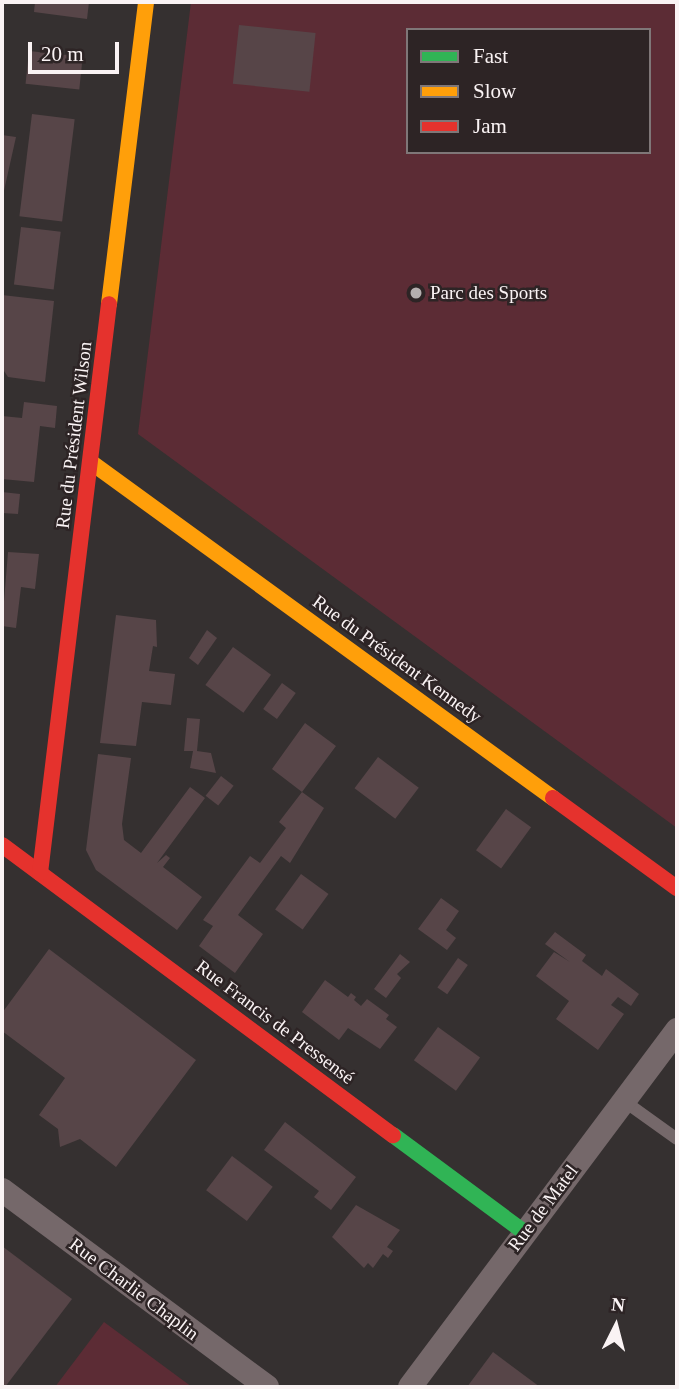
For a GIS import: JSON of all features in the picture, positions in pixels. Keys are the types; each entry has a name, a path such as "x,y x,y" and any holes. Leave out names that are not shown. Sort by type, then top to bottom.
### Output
{"street":[{"name":"Rue du Président Wilson","path":"40,873 146,2"},
{"name":"Rue du Président Kennedy","path":"92,463 677,888"},
{"name":"Rue Francis de Pressensé","path":"2,845 524,1232"},
{"name":"Rue de Matel","path":"410,1387 677,1030"},
{"name":"Rue Charlie Chaplin","path":"2,1190 267,1387"}],"lane":[{"path":"624,1101 677,1139"}],"shaded area":[{"name":"Parc des Sports","path":"191,2 677,2 677,828 138,434"},
{"path":"104,1322 192,1387 55,1387"}],"building":[{"path":"35,2 89,2 87,19 34,12"},
{"path":"239,25 316,33 309,92 233,84"},
{"path":"29,51 83,57 79,89 26,84"},
{"path":"32,114 75,119 62,221 19,216"},
{"path":"2,135 16,137 3,195 2,195"},
{"path":"21,227 61,232 54,289 14,285"},
{"path":"2,295 54,301 45,382 8,377 2,368"},
{"path":"24,402 57,406 55,428 40,426 34,482 2,479 2,416 22,418"},
{"path":"2,492 20,494 18,514 2,513"},
{"path":"8,552 39,554 35,589 21,587 16,628 2,626"},
{"path":"116,615 156,620 157,647 153,646 149,671 175,674 171,705 142,702 136,746 100,743"},
{"path":"207,630 217,638 198,665 189,658"},
{"path":"233,647 271,675 243,713 205,685"},
{"path":"282,683 296,693 277,719 263,709"},
{"path":"187,718 200,719 197,751 211,753 216,773 190,768 193,751 184,751"},
{"path":"305,723 336,746 302,792 272,769"},
{"path":"98,754 131,758 122,824 124,840 141,853 190,787 205,798 157,863 166,855 170,858 163,867 202,897 177,930 96,870 86,850"},
{"path":"378,757 419,788 395,819 355,788"},
{"path":"221,776 234,786 218,806 206,796"},
{"path":"302,792 324,808 290,863 281,856 238,915 263,934 235,973 199,946 213,926 203,920 250,856 260,863 286,828 279,822"},
{"path":"506,809 531,827 501,868 476,850"},
{"path":"301,874 329,894 303,930 275,910"},
{"path":"441,898 459,911 446,930 456,938 447,950 418,929"},
{"path":"555,932 586,955 582,961 602,976 606,969 639,994 631,1006 618,997 611,1005 624,1014 598,1050 556,1019 569,1001 536,976 554,952 570,962 545,944"},
{"path":"49,949 196,1060 116,1167 80,1139 60,1147 58,1129 39,1115 65,1078 2,1031 2,1013"},
{"path":"400,954 410,962 397,974 401,978 386,998 374,989"},
{"path":"458,958 468,965 447,994 437,987"},
{"path":"325,980 348,997 351,993 361,1006 367,999 389,1015 386,1019 397,1027 380,1049 348,1028 339,1040 302,1012"},
{"path":"438,1027 480,1058 456,1091 414,1060"},
{"path":"285,1122 356,1177 331,1210 314,1197 319,1191 264,1150"},
{"path":"232,1156 273,1187 247,1221 206,1190"},
{"path":"356,1205 400,1230 387,1247 393,1251 388,1258 383,1254 373,1268 368,1263 364,1268 332,1237"},
{"path":"2,1246 72,1299 5,1387 2,1387"},
{"path":"493,1352 540,1387 467,1387"}],"traffic: fast":[{"path":"393,1135 524,1232"}],"traffic: slow":[{"path":"109,304 146,2"},
{"path":"92,463 553,798"}],"traffic: jam":[{"path":"40,873 109,304"},
{"path":"553,798 677,888"},
{"path":"2,845 393,1135"}],"place":[{"name":"Parc des Sports","path":"416,293"}]}
